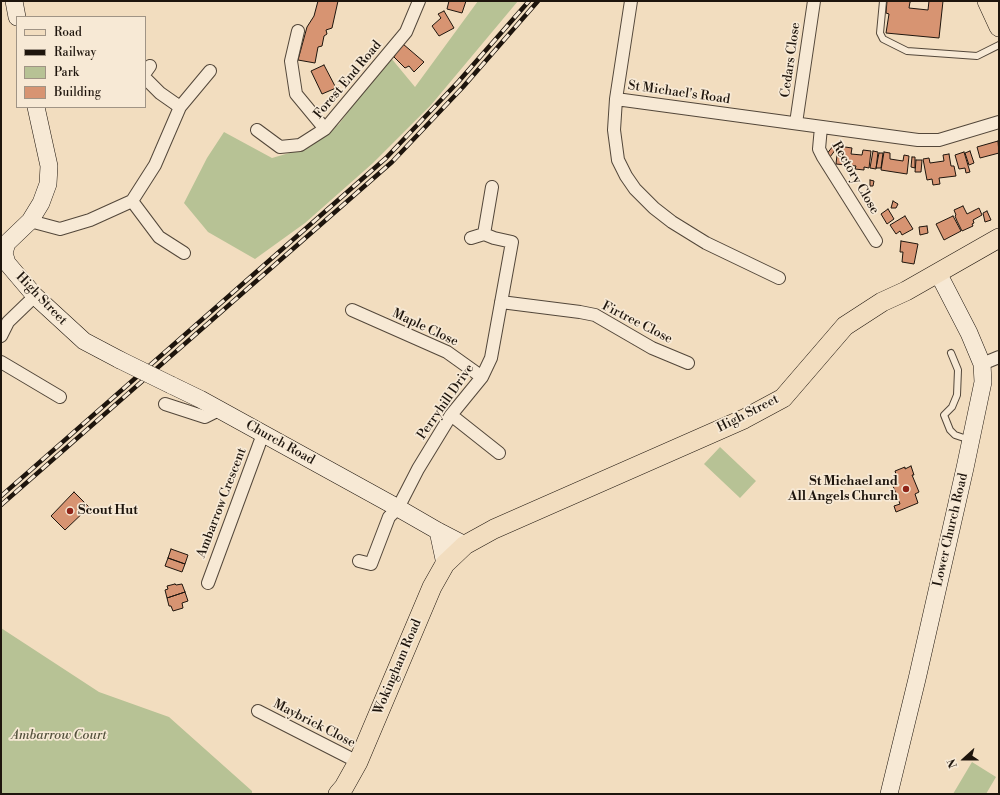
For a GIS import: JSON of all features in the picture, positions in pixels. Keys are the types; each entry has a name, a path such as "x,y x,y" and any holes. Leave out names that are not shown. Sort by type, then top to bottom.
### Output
{"main road":[{"path":"987,1 999,27"},
{"name":"High Street","path":"465,545 494,529 744,418 783,398 845,326 882,302 938,273 999,238"},
{"name":"Wokingham Road","path":"338,794 344,787 358,762 432,587 445,564 465,545"}],"street":[{"path":"14,1 17,16"},
{"name":"Forest End Road","path":"257,130 280,147 300,145 324,129 406,32 419,1"},
{"path":"616,99 631,1"},
{"name":"Cedars Close","path":"796,123 814,1"},
{"path":"298,31 291,61 296,94 324,129"},
{"path":"30,220 60,229 90,220 132,201 155,165 180,107 210,71"},
{"path":"146,79 160,93 180,107"},
{"name":"St Michael's Road","path":"779,278 706,243 672,222 654,208 635,189 618,160 615,146 614,130 616,99 918,140 939,140 999,122"},
{"name":"High Street","path":"36,108 49,166 48,184 41,203 30,220 7,243 2,253 7,263 35,296 84,341 120,360"},
{"name":"Rectory Close","path":"821,127 819,149 876,241"},
{"path":"472,238 484,234 492,187"},
{"path":"132,201 159,237 184,253"},
{"name":"Perryhill Drive","path":"359,561 371,564 389,517 398,508 418,469 451,415 482,377 491,358 512,242 484,234"},
{"name":"Lower Church Road","path":"889,794 972,440 983,382 982,364 969,333 938,273"},
{"path":"1,336 8,322 35,296"},
{"name":"Firtree Close","path":"501,302 595,315 652,348 688,363"},
{"name":"Maple Close","path":"352,310 447,352 482,377"},
{"path":"982,364 999,357"},
{"name":"Church Road","path":"120,360 219,410 465,545"},
{"path":"1,362 60,398"},
{"path":"165,404 206,417 219,410"},
{"path":"451,415 499,452"},
{"name":"Ambarrow Crescent","path":"208,582 263,434"},
{"path":"438,531 445,564"},
{"name":"Maybrick Close","path":"258,711 358,762"}],"lane":[{"path":"883,1 880,33 883,39 907,51 977,56 999,45"},
{"path":"951,353 958,370 957,395 952,407 944,415 950,430 955,435 972,440"}],"green space":[{"path":"478,1 518,1 431,105 373,163 305,223 255,259 208,232 184,203 207,158 224,132 272,158 310,147 339,124 379,71 391,58 415,87"},
{"path":"720,447 756,481 740,498 704,464"},
{"name":"Ambarrow Court","path":"1,628 99,692 169,717 252,791 252,794 1,794"},
{"path":"972,762 996,777 986,794 953,794"}],"building":[{"path":"318,1 338,1 332,28 326,30 327,34 324,36 322,46 318,47 315,63 298,60 307,27 314,16"},
{"path":"449,1 466,1 462,13 447,9"},
{"path":"887,1 912,1 910,2 909,8 928,10 929,1 943,1 939,38 886,33 889,14 886,13"},
{"path":"444,11 454,28 439,36 432,26 441,18 438,14"},
{"path":"403,44 424,62 414,72 409,66 405,68 394,57"},
{"path":"324,65 336,88 322,94 311,71"},
{"path":"998,141 999,153 980,158 977,147"},
{"path":"833,146 836,149 830,157 826,155"},
{"path":"838,146 852,148 851,154 862,155 863,150 871,151 869,168 864,167 864,170 855,169 856,166 836,164"},
{"path":"873,151 878,152 876,169 870,168"},
{"path":"970,151 974,163 969,165 965,153"},
{"path":"884,152 890,153 890,159 903,161 904,155 909,156 907,174 881,170"},
{"path":"964,152 970,172 966,173 965,168 959,169 955,155"},
{"path":"879,153 883,153 881,168 876,168"},
{"path":"949,154 951,166 954,166 956,176 939,178 940,184 933,185 932,179 927,180 923,159 929,158 930,163 944,161 943,155"},
{"path":"912,157 915,157 915,168 911,167"},
{"path":"916,160 922,160 921,172 915,172"},
{"path":"870,180 874,181 873,186 870,186"},
{"path":"893,201 898,204 896,208 891,208"},
{"path":"963,206 967,214 979,208 982,215 973,220 973,226 962,231 955,216 954,210"},
{"path":"888,209 894,219 887,224 881,214"},
{"path":"987,211 991,220 985,222 983,213"},
{"path":"905,216 913,229 902,235 900,231 896,234 890,225"},
{"path":"953,216 961,231 944,240 936,224"},
{"path":"927,226 928,233 920,235 919,227"},
{"path":"901,241 918,244 914,264 902,262 903,252 900,252"},
{"name":"St Michael and All Angels Church","path":"911,466 914,475 912,475 919,492 915,494 918,503 896,512 894,506 900,504 892,479 897,477 895,471"},
{"name":"Scout Hut","path":"74,492 89,507 65,530 51,516"},
{"path":"171,549 188,555 185,564 168,558"},
{"path":"168,558 185,564 182,572 165,566"},
{"path":"182,584 185,592 167,598 165,590 168,589 167,586"},
{"path":"185,592 188,601 182,603 183,608 173,611 171,606 169,606 167,598"}],"railway":[{"path":"1,496 386,158 459,81 529,1"},
{"path":"1,505 392,162 463,87 538,1"}],"place":[{"name":"St Michael and All Angels Church","path":"906,489"},
{"name":"Scout Hut","path":"70,511"}]}
